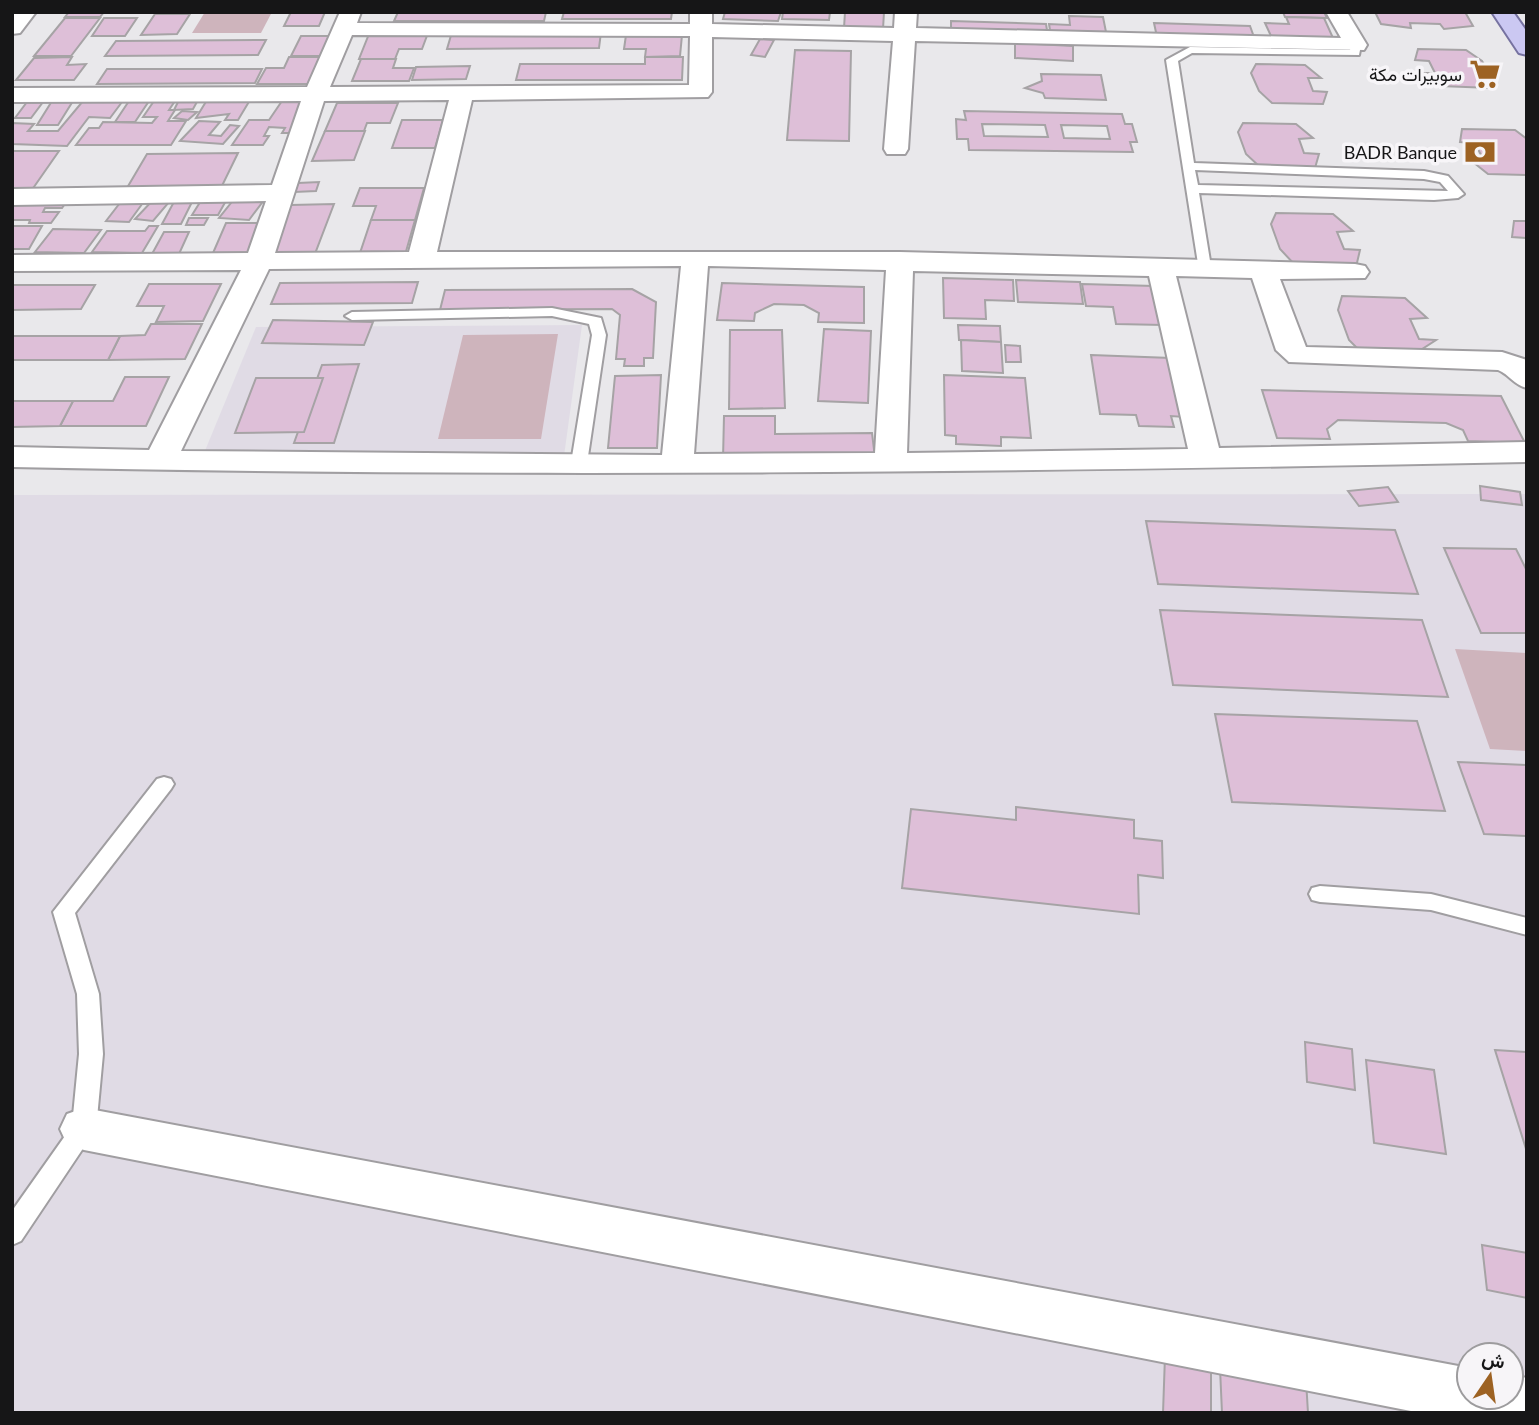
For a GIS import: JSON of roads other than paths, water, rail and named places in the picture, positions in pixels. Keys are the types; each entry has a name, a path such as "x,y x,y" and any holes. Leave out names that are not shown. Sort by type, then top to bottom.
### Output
{"main road":[{"path":"1502,12 1527,48"}],"street":[{"path":"12,29 26,12"},
{"path":"1336,12 1356,45"},
{"path":"160,461 259,261 315,94 347,20 906,23 1127,31 1356,45"},
{"path":"12,95 701,92 701,21"},
{"path":"896,149 906,23"},
{"path":"421,260 463,91"},
{"path":"12,197 282,194"},
{"path":"677,463 695,258"},
{"path":"12,263 695,258 900,260 1355,272"},
{"path":"891,461 900,260"},
{"path":"1160,266 1206,459"},
{"path":"1263,269 1291,350 1299,356 1502,361 1517,367 1527,379"},
{"path":"12,457 160,461 677,463 1206,459 1527,452"},
{"path":"85,1129 1455,1392"}],"lane":[{"path":"1204,268 1172,60 1190,50 1355,52 1356,45"},
{"path":"1187,166 1424,175 1444,178 1458,194 1434,196 1191,189"},
{"path":"352,316 552,312 596,321 599,335 579,463"},
{"path":"12,1233 85,1129 91,1054 89,994 64,912 164,784"},
{"path":"1320,894 1431,902 1527,927"}],"place":[{"name":"سوبيرات مكة","path":"1485,74"},
{"name":"BADR Banque","path":"1480,152"}]}
